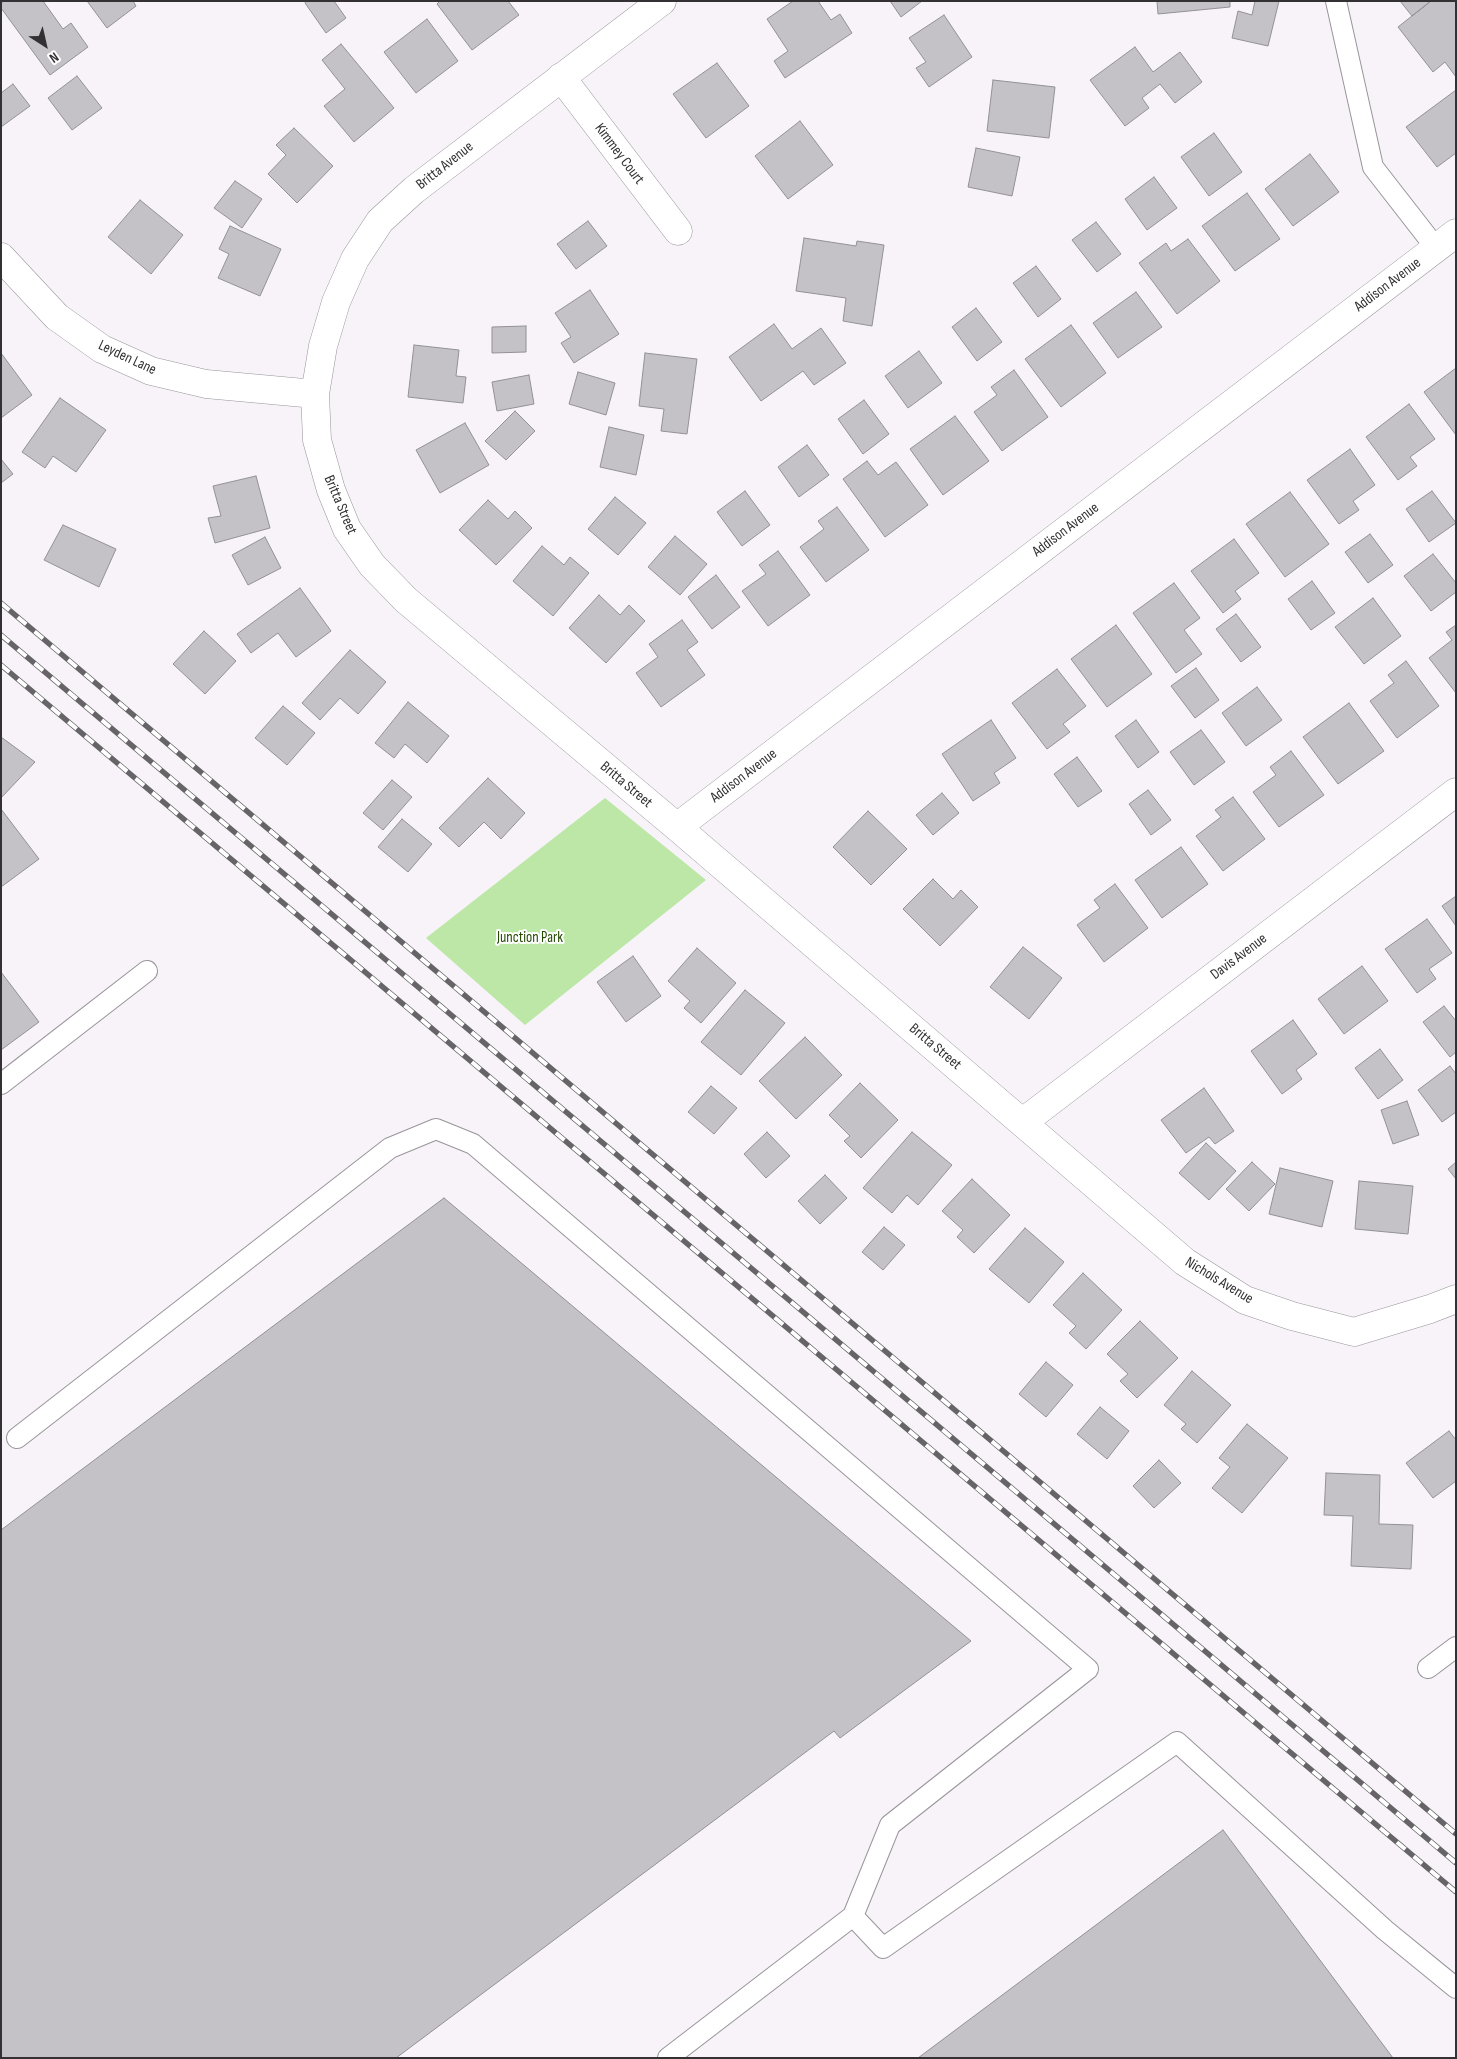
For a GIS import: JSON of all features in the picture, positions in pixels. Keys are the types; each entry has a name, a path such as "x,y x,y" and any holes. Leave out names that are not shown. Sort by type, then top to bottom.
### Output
{"street":[{"name":"Britta Avenue","path":"315,394 322,346 336,302 355,258 380,221 414,190 662,1"},
{"name":"Kimmey Court","path":"561,77 678,231"},
{"name":"Addison Avenue","path":"677,827 1446,241"},
{"name":"Leyden Lane","path":"1,257 57,317 102,349 151,371 206,384 315,394"},
{"name":"Britta Street","path":"315,394 317,440 331,490 347,529 372,565 406,600 677,827 1023,1122"},
{"name":"Davis Avenue","path":"1023,1122 1456,792"},
{"name":"Nichols Avenue","path":"1023,1122 1185,1262 1245,1300 1292,1316 1354,1332 1430,1309 1456,1299"}],"lane":[{"path":"1336,1 1373,168 1446,241"},
{"path":"1,1084 147,971"},
{"path":"17,1438 390,1148 436,1129 473,1144 1088,1670 890,1825 853,1916 668,2058"},
{"path":"1428,1668 1456,1647"},
{"path":"853,1916 883,1948 1177,1742 1385,1930 1456,1988"}],"green space":[{"name":"Junction Park","path":"605,798 706,880 525,1025 426,938"}],"building":[{"path":"2,1 43,1 63,29 71,23 88,47 50,75 1,8"},
{"path":"87,1 133,1 136,6 107,28"},
{"path":"306,1 334,1 346,18 326,33 305,3"},
{"path":"440,1 508,1 519,15 472,50 437,4"},
{"path":"793,1 818,1 831,20 840,14 852,33 785,78 774,61 788,51 767,19"},
{"path":"890,1 922,1 901,17"},
{"path":"1157,1 1230,1 1230,7 1158,14"},
{"path":"1255,1 1279,1 1268,46 1232,38 1238,11 1252,15"},
{"path":"1400,1 1431,1 1412,16"},
{"path":"1431,1 1456,1 1456,77 1445,62 1433,72 1398,27"},
{"path":"944,15 972,57 929,87 916,68 926,62 909,38"},
{"path":"427,19 458,61 416,93 384,52"},
{"path":"341,44 394,108 354,142 324,106 345,89 322,60"},
{"path":"1135,47 1153,72 1180,52 1202,82 1175,103 1160,84 1142,98 1149,108 1125,126 1090,80"},
{"path":"717,63 749,106 706,138 673,94"},
{"path":"77,76 102,108 72,130 48,98"},
{"path":"993,80 1055,87 1049,138 987,131"},
{"path":"13,84 30,106 1,127 1,93"},
{"path":"1456,90 1456,153 1437,167 1406,127"},
{"path":"800,121 833,165 788,199 755,156"},
{"path":"294,128 333,166 297,203 268,174 286,155 276,145"},
{"path":"1214,133 1242,172 1209,196 1181,157"},
{"path":"976,148 1020,157 1012,196 968,187"},
{"path":"1310,154 1339,192 1293,226 1265,189"},
{"path":"1154,177 1177,208 1147,230 1125,199"},
{"path":"235,181 262,199 242,228 214,208"},
{"path":"1247,193 1280,239 1235,271 1202,226"},
{"path":"140,200 183,235 151,274 108,237"},
{"path":"588,221 607,246 576,269 557,244"},
{"path":"1096,222 1121,254 1097,272 1072,240"},
{"path":"230,226 281,249 260,296 218,278 229,254 219,249"},
{"path":"804,238 856,246 857,241 884,245 872,326 843,321 846,298 796,291"},
{"path":"1188,239 1220,281 1177,314 1139,263 1166,243 1171,251"},
{"path":"1036,266 1061,299 1038,317 1013,283"},
{"path":"590,290 619,334 574,363 561,343 571,337 555,313"},
{"path":"1136,292 1162,327 1118,358 1093,323"},
{"path":"976,308 1002,342 977,361 952,327"},
{"path":"774,324 792,349 821,328 846,363 814,385 803,371 761,401 729,357"},
{"path":"1071,325 1106,373 1061,407 1025,359"},
{"path":"526,326 526,352 492,353 492,327"},
{"path":"414,345 459,350 456,376 466,377 463,403 408,397"},
{"path":"919,351 942,383 908,408 885,376"},
{"path":"1,353 32,395 1,418"},
{"path":"645,353 697,359 687,434 661,431 664,409 639,406"},
{"path":"1456,368 1456,435 1424,392"},
{"path":"1014,370 1048,417 1002,451 974,412 997,395 991,387"},
{"path":"578,372 615,383 606,415 569,404"},
{"path":"529,375 534,404 497,411 492,382"},
{"path":"60,398 106,430 76,472 53,456 45,468 22,452"},
{"path":"864,400 889,434 863,454 838,419"},
{"path":"1409,404 1435,439 1410,457 1417,466 1398,480 1366,437"},
{"path":"515,411 535,431 506,460 485,441"},
{"path":"955,416 989,461 943,495 910,449"},
{"path":"465,423 489,465 440,493 416,450"},
{"path":"609,427 644,435 636,475 600,467"},
{"path":"807,445 829,475 799,497 778,467"},
{"path":"1350,449 1375,485 1353,501 1359,510 1339,524 1307,480"},
{"path":"1,459 13,474 1,483"},
{"path":"867,461 878,475 896,462 928,505 885,537 843,479"},
{"path":"256,476 270,528 215,543 208,518 221,516 213,486"},
{"path":"745,491 770,525 742,546 717,512"},
{"path":"1432,491 1456,523 1429,542 1406,509"},
{"path":"1290,492 1329,544 1285,577 1246,524"},
{"path":"615,497 646,523 618,555 588,529"},
{"path":"488,500 508,519 515,511 532,528 496,565 459,530"},
{"path":"837,507 869,550 826,582 800,547 824,529 818,521"},
{"path":"63,525 116,549 99,587 44,560"},
{"path":"1370,534 1393,565 1368,583 1345,552"},
{"path":"675,536 707,564 680,595 648,567"},
{"path":"265,537 281,568 248,585 232,555"},
{"path":"1234,539 1259,573 1235,591 1241,599 1223,613 1191,571"},
{"path":"542,546 564,565 570,557 589,573 553,616 513,581"},
{"path":"778,551 810,595 768,626 742,591 766,574 759,565"},
{"path":"1433,554 1456,583 1456,592 1431,611 1404,576"},
{"path":"716,575 740,607 712,629 688,597"},
{"path":"1312,581 1335,613 1311,630 1288,599"},
{"path":"1174,583 1200,618 1184,630 1202,654 1176,673 1133,613"},
{"path":"300,588 331,631 296,657 278,633 251,653 237,634"},
{"path":"599,595 620,615 629,605 645,621 606,663 569,628"},
{"path":"1373,598 1401,636 1364,664 1335,627"},
{"path":"1236,614 1261,647 1241,662 1216,629"},
{"path":"682,620 698,642 687,650 705,675 661,707 636,673 658,657 649,644"},
{"path":"1116,625 1152,674 1107,707 1071,659"},
{"path":"1456,625 1456,693 1429,658 1452,640 1446,632"},
{"path":"204,631 236,661 205,694 173,664"},
{"path":"350,650 386,682 358,714 340,698 320,720 302,703"},
{"path":"1406,661 1439,706 1397,738 1370,701 1394,683 1388,675"},
{"path":"1196,668 1219,700 1195,718 1171,686"},
{"path":"1057,669 1086,706 1063,724 1070,732 1047,749 1012,703"},
{"path":"1257,687 1282,720 1246,746 1222,713"},
{"path":"408,702 449,736 427,763 405,744 394,758 375,743"},
{"path":"1349,703 1384,751 1338,784 1303,737"},
{"path":"283,706 315,733 287,765 255,738"},
{"path":"991,720 1016,758 994,773 1000,783 973,801 942,754"},
{"path":"1136,720 1159,752 1138,768 1115,736"},
{"path":"1201,730 1225,762 1194,785 1170,752"},
{"path":"1,737 35,762 1,798"},
{"path":"1291,751 1324,795 1279,827 1253,792 1276,775 1270,767"},
{"path":"1077,757 1102,791 1078,807 1054,774"},
{"path":"488,778 525,813 501,839 484,822 459,847 439,828"},
{"path":"392,780 412,797 383,830 363,813"},
{"path":"1148,790 1171,820 1151,835 1129,804"},
{"path":"942,793 959,813 933,835 916,815"},
{"path":"1233,797 1265,839 1223,871 1196,836 1221,817 1215,810"},
{"path":"1,809 39,859 1,887"},
{"path":"868,811 907,849 871,885 833,847"},
{"path":"402,819 432,844 408,872 378,847"},
{"path":"1181,847 1208,884 1162,918 1135,880"},
{"path":"933,879 953,899 961,890 978,907 940,946 903,909"},
{"path":"1115,884 1148,928 1104,962 1077,925 1100,908 1094,900"},
{"path":"1456,896 1456,926 1442,906"},
{"path":"1427,919 1452,953 1429,969 1436,979 1417,993 1385,949"},
{"path":"1023,947 1062,978 1029,1019 990,987"},
{"path":"697,948 736,983 701,1023 684,1008 690,1001 668,981"},
{"path":"633,956 661,996 626,1022 597,982"},
{"path":"1362,966 1388,1001 1344,1034 1318,999"},
{"path":"1,972 39,1022 1,1050"},
{"path":"745,990 785,1023 741,1075 701,1042"},
{"path":"1444,1006 1456,1021 1456,1052 1450,1057 1423,1022"},
{"path":"1293,1020 1317,1054 1296,1070 1302,1079 1282,1094 1251,1051"},
{"path":"805,1037 842,1075 796,1119 759,1081"},
{"path":"1380,1049 1403,1080 1378,1099 1355,1068"},
{"path":"1450,1066 1456,1074 1456,1112 1442,1122 1418,1090"},
{"path":"860,1083 898,1120 861,1158 844,1141 850,1136 829,1115"},
{"path":"711,1086 737,1108 714,1134 688,1112"},
{"path":"1204,1088 1234,1131 1215,1144 1209,1137 1186,1153 1161,1120"},
{"path":"1407,1101 1419,1135 1393,1144 1381,1110"},
{"path":"767,1132 790,1156 766,1178 744,1154"},
{"path":"912,1132 952,1165 918,1205 907,1195 892,1213 863,1188"},
{"path":"1206,1143 1236,1171 1209,1200 1179,1173"},
{"path":"1252,1162 1275,1184 1249,1211 1226,1189"},
{"path":"1456,1162 1456,1179 1448,1169"},
{"path":"1280,1168 1333,1181 1322,1227 1269,1214"},
{"path":"825,1175 847,1198 820,1224 798,1201"},
{"path":"972,1179 1010,1215 974,1253 957,1237 963,1230 942,1211"},
{"path":"1359,1181 1413,1186 1408,1234 1355,1229"},
{"path":"444,1198 971,1641 840,1738 834,1731 396,2058 1,2058 1,1530"},
{"path":"884,1227 905,1245 883,1270 862,1252"},
{"path":"1025,1228 1064,1262 1029,1303 989,1269"},
{"path":"1083,1273 1122,1310 1086,1349 1069,1333 1076,1326 1053,1305"},
{"path":"1140,1321 1178,1358 1137,1398 1120,1381 1128,1374 1107,1354"},
{"path":"1046,1362 1073,1385 1046,1417 1019,1394"},
{"path":"1192,1371 1231,1405 1197,1443 1181,1429 1186,1424 1164,1405"},
{"path":"1100,1407 1129,1431 1107,1459 1077,1434"},
{"path":"1247,1424 1288,1458 1242,1513 1212,1488 1230,1467 1219,1458"},
{"path":"1449,1431 1456,1440 1456,1481 1433,1498 1406,1463"},
{"path":"1159,1460 1181,1483 1154,1508 1133,1486"},
{"path":"1326,1473 1380,1475 1379,1524 1413,1525 1411,1569 1351,1566 1353,1516 1324,1515"},
{"path":"1223,1830 1393,2058 918,2058"}],"railway":[{"path":"1,603 1456,1834"},
{"path":"1,635 1456,1863"},
{"path":"1,665 1456,1892"}]}
